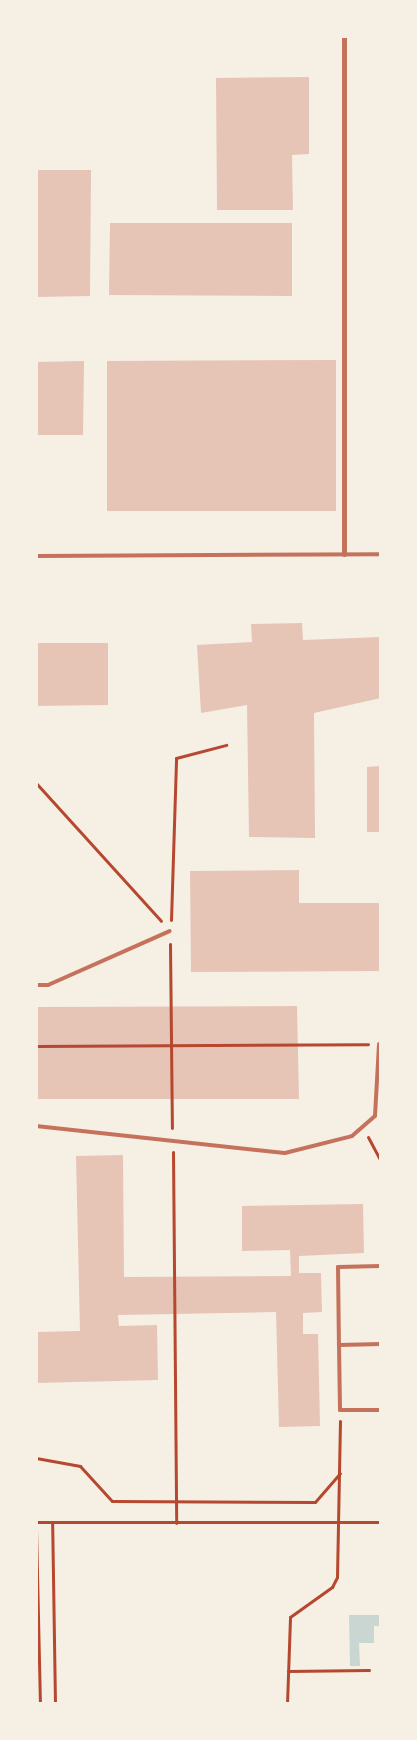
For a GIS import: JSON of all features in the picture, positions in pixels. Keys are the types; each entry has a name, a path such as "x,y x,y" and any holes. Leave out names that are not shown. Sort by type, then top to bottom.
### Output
{"street":[{"path":"344,36 344,554"}],"lane":[{"path":"36,556 381,554"},
{"path":"36,985 48,985 170,931"},
{"path":"36,1126 285,1153 352,1136 375,1116 379,1044"},
{"path":"381,1266 338,1267 340,1410 381,1410"},
{"path":"339,1345 381,1344"}],"path":[{"path":"176,1524 174,1501 170,931 176,758 226,745"},
{"path":"36,783 170,931"},
{"path":"36,1046 172,1042 379,1044"},
{"path":"363,1127 381,1160"},
{"path":"287,1704 290,1617 332,1587 337,1577 340,1410"},
{"path":"36,1458 80,1466 112,1501 315,1502 340,1473"},
{"path":"36,1522 176,1524 381,1522"},
{"path":"52,1522 55,1704"},
{"path":"36,1529 40,1704"},
{"path":"288,1671 369,1670"}],"shaded area":[{"path":"349,1615 381,1615 381,1626 374,1626 374,1643 359,1643 360,1666 350,1666"}],"building":[{"path":"309,77 309,154 292,155 293,210 217,210 216,78"},
{"path":"36,170 91,170 90,296 36,297"},
{"path":"110,223 292,223 292,296 109,295"},
{"path":"336,360 336,511 107,511 107,361"},
{"path":"84,361 83,435 36,435 36,362"},
{"path":"302,623 303,640 381,637 381,698 314,713 315,838 249,837 247,705 201,713 197,645 252,642 251,624"},
{"path":"36,643 108,643 108,705 36,706"},
{"path":"381,766 381,832 367,832 367,767"},
{"path":"299,870 299,903 381,903 381,971 191,972 190,871"},
{"path":"297,1006 299,1099 36,1099 36,1007"},
{"path":"123,1155 124,1277 291,1276 290,1250 242,1251 242,1206 363,1204 364,1253 299,1256 299,1273 321,1273 322,1312 303,1313 303,1334 318,1334 320,1426 279,1427 276,1312 118,1315 119,1326 157,1325 158,1380 36,1383 36,1332 80,1331 76,1156"}]}
